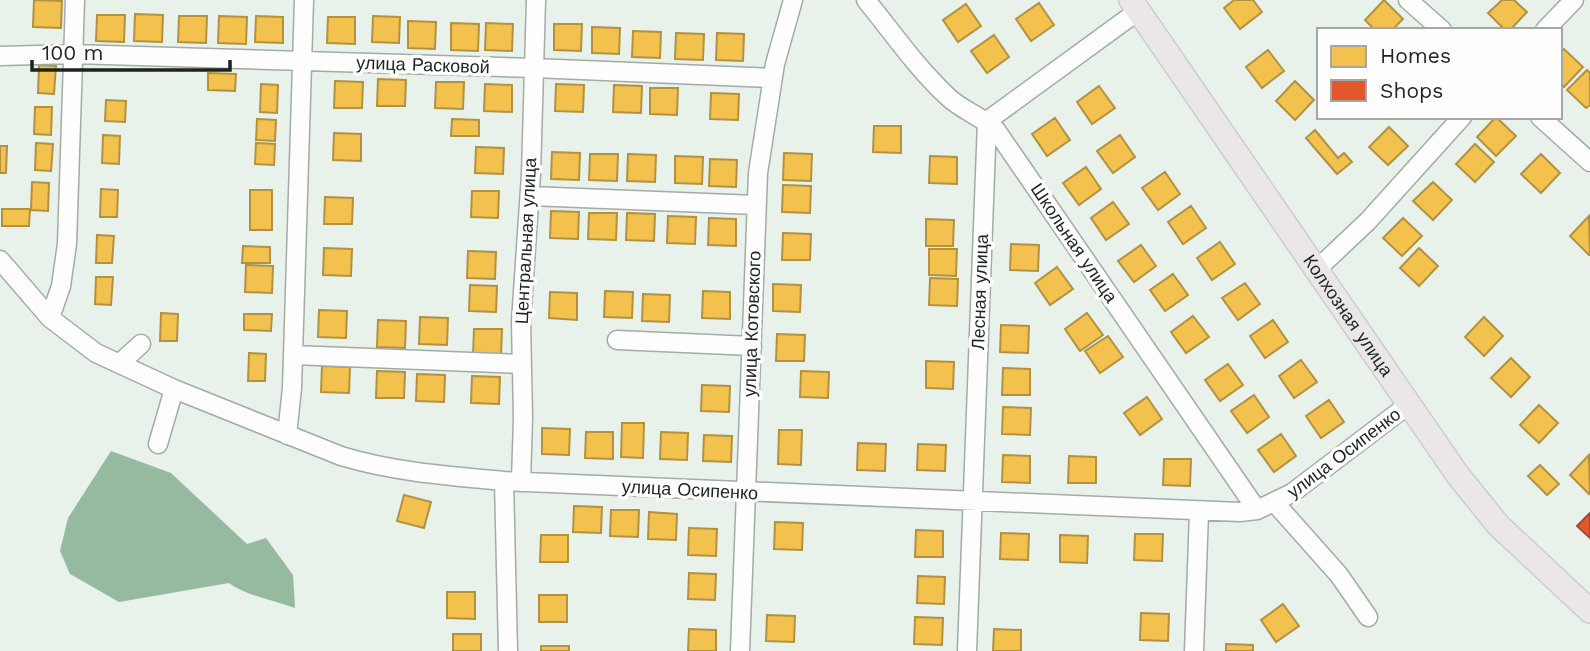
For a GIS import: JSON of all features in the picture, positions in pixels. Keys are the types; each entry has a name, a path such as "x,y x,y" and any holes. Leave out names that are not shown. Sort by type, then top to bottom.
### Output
{"main road":[{"name":"Колхозная улица","path":"1135,5 1315,271 1457,474 1498,525 1590,611"}],"street":[{"path":"50,318 61,286 67,244 75,0"},
{"path":"287,435 293,355 304,0"},
{"name":"Центральная улица","path":"508,651 512,482 523,418 521,321 530,196 536,0"},
{"name":"улица Котовского","path":"740,651 761,149 782,35 793,0"},
{"name":"Школьная улица","path":"866,0 945,95 962,108 987,121 1008,146 1257,510"},
{"path":"1408,0 1440,28"},
{"path":"1547,28 1574,0"},
{"path":"987,121 1135,5"},
{"name":"улица Расковой","path":"0,56 73,54 773,78"},
{"path":"1315,271 1368,221 1460,119"},
{"path":"1542,119 1590,162"},
{"name":"Лесная улица","path":"967,651 987,121"},
{"path":"530,196 757,205"},
{"name":"улица Осипенко","path":"0,260 27,295 50,318 96,353 174,389 287,435 369,464 436,475 512,482 1199,512 1257,510 1275,503 1313,479 1408,404"},
{"path":"617,340 751,346"},
{"path":"119,364 141,344"},
{"path":"293,355 521,364"},
{"path":"158,444 174,389"},
{"path":"1275,503 1339,575 1368,617"},
{"path":"1194,651 1199,512"}],"shaded area":[{"path":"111,451 171,473 247,544 266,538 293,575 295,608 252,595 229,583 119,602 70,574 60,551 68,518"}],"building: Homes":[{"path":"34,0 62,1 61,28 33,27"},
{"path":"1234,0 1253,0 1262,12 1240,29 1224,8"},
{"path":"1384,0 1403,19 1394,28 1373,28 1365,20"},
{"path":"1502,0 1514,0 1527,12 1512,28 1503,28 1488,13"},
{"path":"1039,3 1054,25 1031,41 1016,19"},
{"path":"966,4 981,26 958,42 943,20"},
{"path":"135,14 163,15 162,42 134,41"},
{"path":"97,15 125,15 124,42 96,41"},
{"path":"179,16 207,16 206,43 178,42"},
{"path":"219,16 247,17 246,44 218,43"},
{"path":"256,16 283,17 283,43 255,42"},
{"path":"373,16 400,17 399,43 372,42"},
{"path":"328,17 355,17 355,44 327,43"},
{"path":"408,21 436,22 435,49 408,48"},
{"path":"451,23 479,24 478,51 451,50"},
{"path":"486,23 513,24 512,51 485,50"},
{"path":"554,24 582,24 581,51 554,50"},
{"path":"592,27 620,28 619,54 592,53"},
{"path":"633,31 661,32 660,58 632,57"},
{"path":"676,33 704,34 703,60 675,59"},
{"path":"717,33 744,34 743,61 716,60"},
{"path":"994,35 1009,57 987,73 971,51"},
{"path":"1564,49 1583,67 1564,87 1562,85"},
{"path":"1268,50 1284,71 1262,88 1246,67"},
{"path":"39,65 56,66 54,94 38,93"},
{"path":"1587,70 1590,73 1590,105 1586,108 1567,90"},
{"path":"208,73 236,74 235,91 208,90"},
{"path":"378,79 406,80 405,106 377,106"},
{"path":"335,81 363,82 362,108 334,108"},
{"path":"1295,81 1314,100 1295,120 1276,101"},
{"path":"436,82 464,82 463,109 435,108"},
{"path":"261,84 278,85 277,113 260,112"},
{"path":"485,84 512,85 512,112 484,111"},
{"path":"556,84 584,85 583,112 555,111"},
{"path":"614,85 642,86 641,113 613,112"},
{"path":"1099,86 1115,108 1092,124 1077,102"},
{"path":"650,88 678,88 677,115 650,114"},
{"path":"711,93 739,94 738,120 710,119"},
{"path":"106,100 126,101 125,122 105,121"},
{"path":"35,107 52,107 51,135 34,134"},
{"path":"1055,118 1070,140 1047,156 1032,134"},
{"path":"257,119 276,120 275,141 256,140"},
{"path":"452,119 479,120 479,136 451,136"},
{"path":"1494,119 1498,119 1516,136 1496,156 1477,137"},
{"path":"874,126 901,126 901,153 873,152"},
{"path":"1389,127 1408,146 1388,165 1369,147"},
{"path":"1315,130 1338,158 1344,153 1352,162 1337,174 1306,138"},
{"path":"334,133 361,134 361,161 333,160"},
{"path":"103,135 120,136 119,164 102,163"},
{"path":"1120,135 1135,157 1113,173 1097,151"},
{"path":"36,143 53,144 51,171 35,170"},
{"path":"256,143 275,144 274,165 255,164"},
{"path":"1475,144 1494,162 1475,182 1456,164"},
{"path":"0,146 7,146 6,173 0,173"},
{"path":"476,147 504,148 503,174 475,173"},
{"path":"552,152 580,153 579,180 551,179"},
{"path":"784,153 812,154 811,181 783,180"},
{"path":"590,154 618,154 617,181 589,180"},
{"path":"628,154 656,155 655,182 627,181"},
{"path":"1541,154 1560,173 1541,193 1521,174"},
{"path":"675,156 703,157 702,184 675,183"},
{"path":"930,156 957,157 957,184 929,183"},
{"path":"710,159 737,160 736,187 709,186"},
{"path":"1086,167 1101,189 1079,205 1063,183"},
{"path":"1165,172 1180,194 1158,210 1142,188"},
{"path":"32,182 49,183 48,211 31,210"},
{"path":"1433,182 1452,200 1433,220 1413,201"},
{"path":"783,185 811,186 810,213 782,212"},
{"path":"101,189 118,190 117,217 100,217"},
{"path":"250,190 272,190 272,230 250,230"},
{"path":"472,191 499,191 498,218 471,217"},
{"path":"325,197 353,198 352,224 324,224"},
{"path":"1113,202 1129,224 1106,240 1091,218"},
{"path":"1191,206 1206,228 1183,244 1168,222"},
{"path":"2,209 30,209 29,226 2,226"},
{"path":"551,211 579,212 578,239 550,238"},
{"path":"589,213 617,213 616,240 588,239"},
{"path":"627,213 655,214 654,241 626,240"},
{"path":"668,216 696,217 695,244 667,243"},
{"path":"1589,216 1590,254 1589,255 1570,236"},
{"path":"709,218 736,219 736,246 708,245"},
{"path":"1403,218 1422,236 1402,256 1383,238"},
{"path":"926,219 954,220 953,246 926,246"},
{"path":"783,233 811,234 810,260 782,260"},
{"path":"97,235 114,236 112,263 96,263"},
{"path":"1220,242 1235,264 1212,280 1197,258"},
{"path":"1011,244 1039,245 1038,271 1010,270"},
{"path":"1141,245 1156,266 1134,282 1118,261"},
{"path":"243,246 270,247 270,263 242,263"},
{"path":"324,248 352,249 351,276 323,275"},
{"path":"1419,248 1438,266 1419,286 1400,268"},
{"path":"929,249 957,249 956,276 929,275"},
{"path":"468,251 496,252 495,279 467,278"},
{"path":"246,265 273,266 272,293 245,292"},
{"path":"1057,267 1073,289 1050,305 1035,283"},
{"path":"1173,274 1188,295 1165,311 1150,290"},
{"path":"96,277 113,277 111,305 95,304"},
{"path":"930,278 958,279 957,306 929,305"},
{"path":"1245,283 1260,304 1238,320 1222,298"},
{"path":"773,284 801,285 800,312 773,311"},
{"path":"470,285 497,286 496,312 469,311"},
{"path":"605,291 633,292 632,318 604,317"},
{"path":"703,291 730,292 730,319 702,318"},
{"path":"550,292 577,293 577,320 549,318"},
{"path":"643,294 670,295 669,322 642,321"},
{"path":"319,310 347,311 346,338 318,337"},
{"path":"161,313 178,314 177,341 160,341"},
{"path":"1087,313 1103,335 1080,351 1065,329"},
{"path":"244,314 272,314 271,331 244,330"},
{"path":"1193,316 1209,337 1186,353 1171,332"},
{"path":"420,317 448,318 447,345 419,344"},
{"path":"1484,317 1503,336 1484,356 1465,337"},
{"path":"378,320 406,321 405,348 377,347"},
{"path":"1273,320 1288,342 1265,358 1250,336"},
{"path":"1001,325 1029,326 1028,353 1000,352"},
{"path":"474,329 502,329 501,356 473,355"},
{"path":"777,334 805,335 804,361 776,361"},
{"path":"1108,336 1123,357 1100,373 1085,351"},
{"path":"249,353 266,354 265,381 248,381"},
{"path":"1511,358 1530,377 1511,397 1491,378"},
{"path":"1301,360 1317,382 1294,398 1279,376"},
{"path":"926,361 954,362 953,389 926,388"},
{"path":"1228,364 1243,385 1220,401 1205,380"},
{"path":"322,366 350,367 349,393 321,392"},
{"path":"1003,368 1030,369 1030,395 1002,395"},
{"path":"377,371 405,372 404,398 376,398"},
{"path":"801,371 829,372 828,398 800,397"},
{"path":"417,374 445,375 444,402 416,401"},
{"path":"472,376 500,377 499,404 471,403"},
{"path":"702,385 730,386 729,412 701,411"},
{"path":"1254,395 1269,417 1247,433 1231,411"},
{"path":"1147,397 1162,419 1140,435 1124,413"},
{"path":"1329,400 1344,422 1321,438 1306,416"},
{"path":"1539,405 1558,423 1539,443 1520,425"},
{"path":"1003,407 1031,408 1030,435 1002,434"},
{"path":"622,423 644,423 643,458 621,457"},
{"path":"542,428 570,429 569,455 542,454"},
{"path":"779,430 802,430 801,465 778,464"},
{"path":"586,432 613,432 613,459 585,458"},
{"path":"661,432 688,433 687,460 660,459"},
{"path":"1281,434 1296,456 1274,472 1258,450"},
{"path":"704,435 732,436 731,462 703,461"},
{"path":"858,443 886,444 885,471 857,470"},
{"path":"918,444 946,445 945,471 917,470"},
{"path":"1003,455 1030,456 1030,483 1002,482"},
{"path":"1589,455 1590,493 1589,494 1570,475"},
{"path":"1069,456 1096,457 1096,483 1068,483"},
{"path":"1164,459 1191,459 1190,486 1163,485"},
{"path":"1540,465 1559,484 1547,495 1528,476"},
{"path":"404,495 431,502 424,528 397,521"},
{"path":"574,506 602,507 601,533 573,532"},
{"path":"611,510 639,510 638,537 610,536"},
{"path":"649,512 677,514 676,540 648,539"},
{"path":"775,522 803,523 802,550 774,549"},
{"path":"689,528 717,529 716,556 688,555"},
{"path":"916,530 943,531 943,557 915,557"},
{"path":"1001,533 1029,534 1028,560 1000,559"},
{"path":"1135,534 1163,534 1162,561 1134,560"},
{"path":"541,535 568,535 568,562 540,562"},
{"path":"1060,535 1088,536 1087,563 1060,562"},
{"path":"689,573 716,574 715,600 688,599"},
{"path":"918,576 945,577 944,604 917,603"},
{"path":"447,592 475,592 475,619 447,618"},
{"path":"539,595 567,595 567,622 539,622"},
{"path":"1283,604 1299,626 1276,642 1261,620"},
{"path":"1141,613 1169,614 1168,641 1140,640"},
{"path":"767,615 795,616 794,642 766,641"},
{"path":"915,617 943,618 942,645 914,644"},
{"path":"689,629 716,630 716,651 688,651"},
{"path":"994,629 1021,630 1021,651 993,651"},
{"path":"453,634 481,634 481,651 453,651"},
{"path":"1226,644 1253,645 1253,651 1226,651"},
{"path":"541,646 569,646 569,651 541,651"}],"building: Shops":[{"path":"1590,513 1590,538 1577,526"}]}
